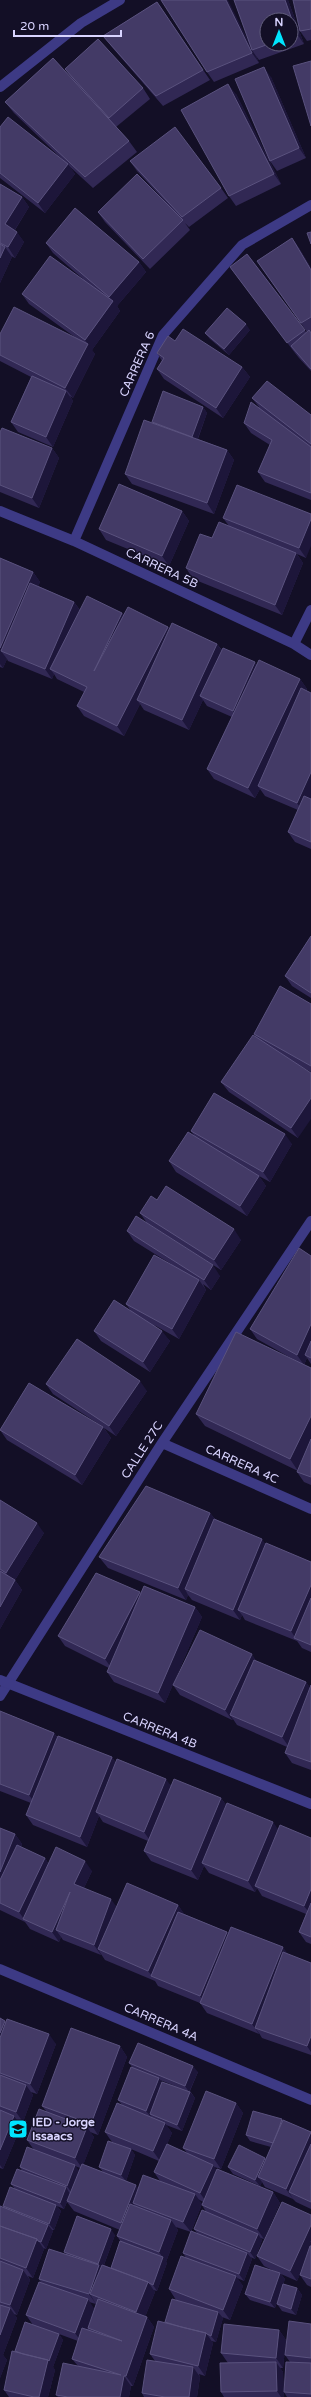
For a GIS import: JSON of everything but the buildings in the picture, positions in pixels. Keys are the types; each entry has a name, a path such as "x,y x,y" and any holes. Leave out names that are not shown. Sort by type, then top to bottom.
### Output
{"street":[{"path":"0,87 81,23 120,0"},
{"name":"CARRERA 6","path":"74,541 163,335 242,245 311,205"},
{"name":"CARRERA 5B","path":"0,511 74,541 294,644 311,655"},
{"path":"294,644 311,610"},
{"name":"CALLE 27C","path":"0,1696 4,1682 311,1221"},
{"name":"CARRERA 4C","path":"162,1444 311,1509"},
{"name":"CARRERA 4B","path":"4,1682 311,1804"},
{"name":"CARRERA 4A","path":"0,1969 311,2100"}],"place":[{"name":"IED - Jorge Issaacs","path":"18,2129"}]}
